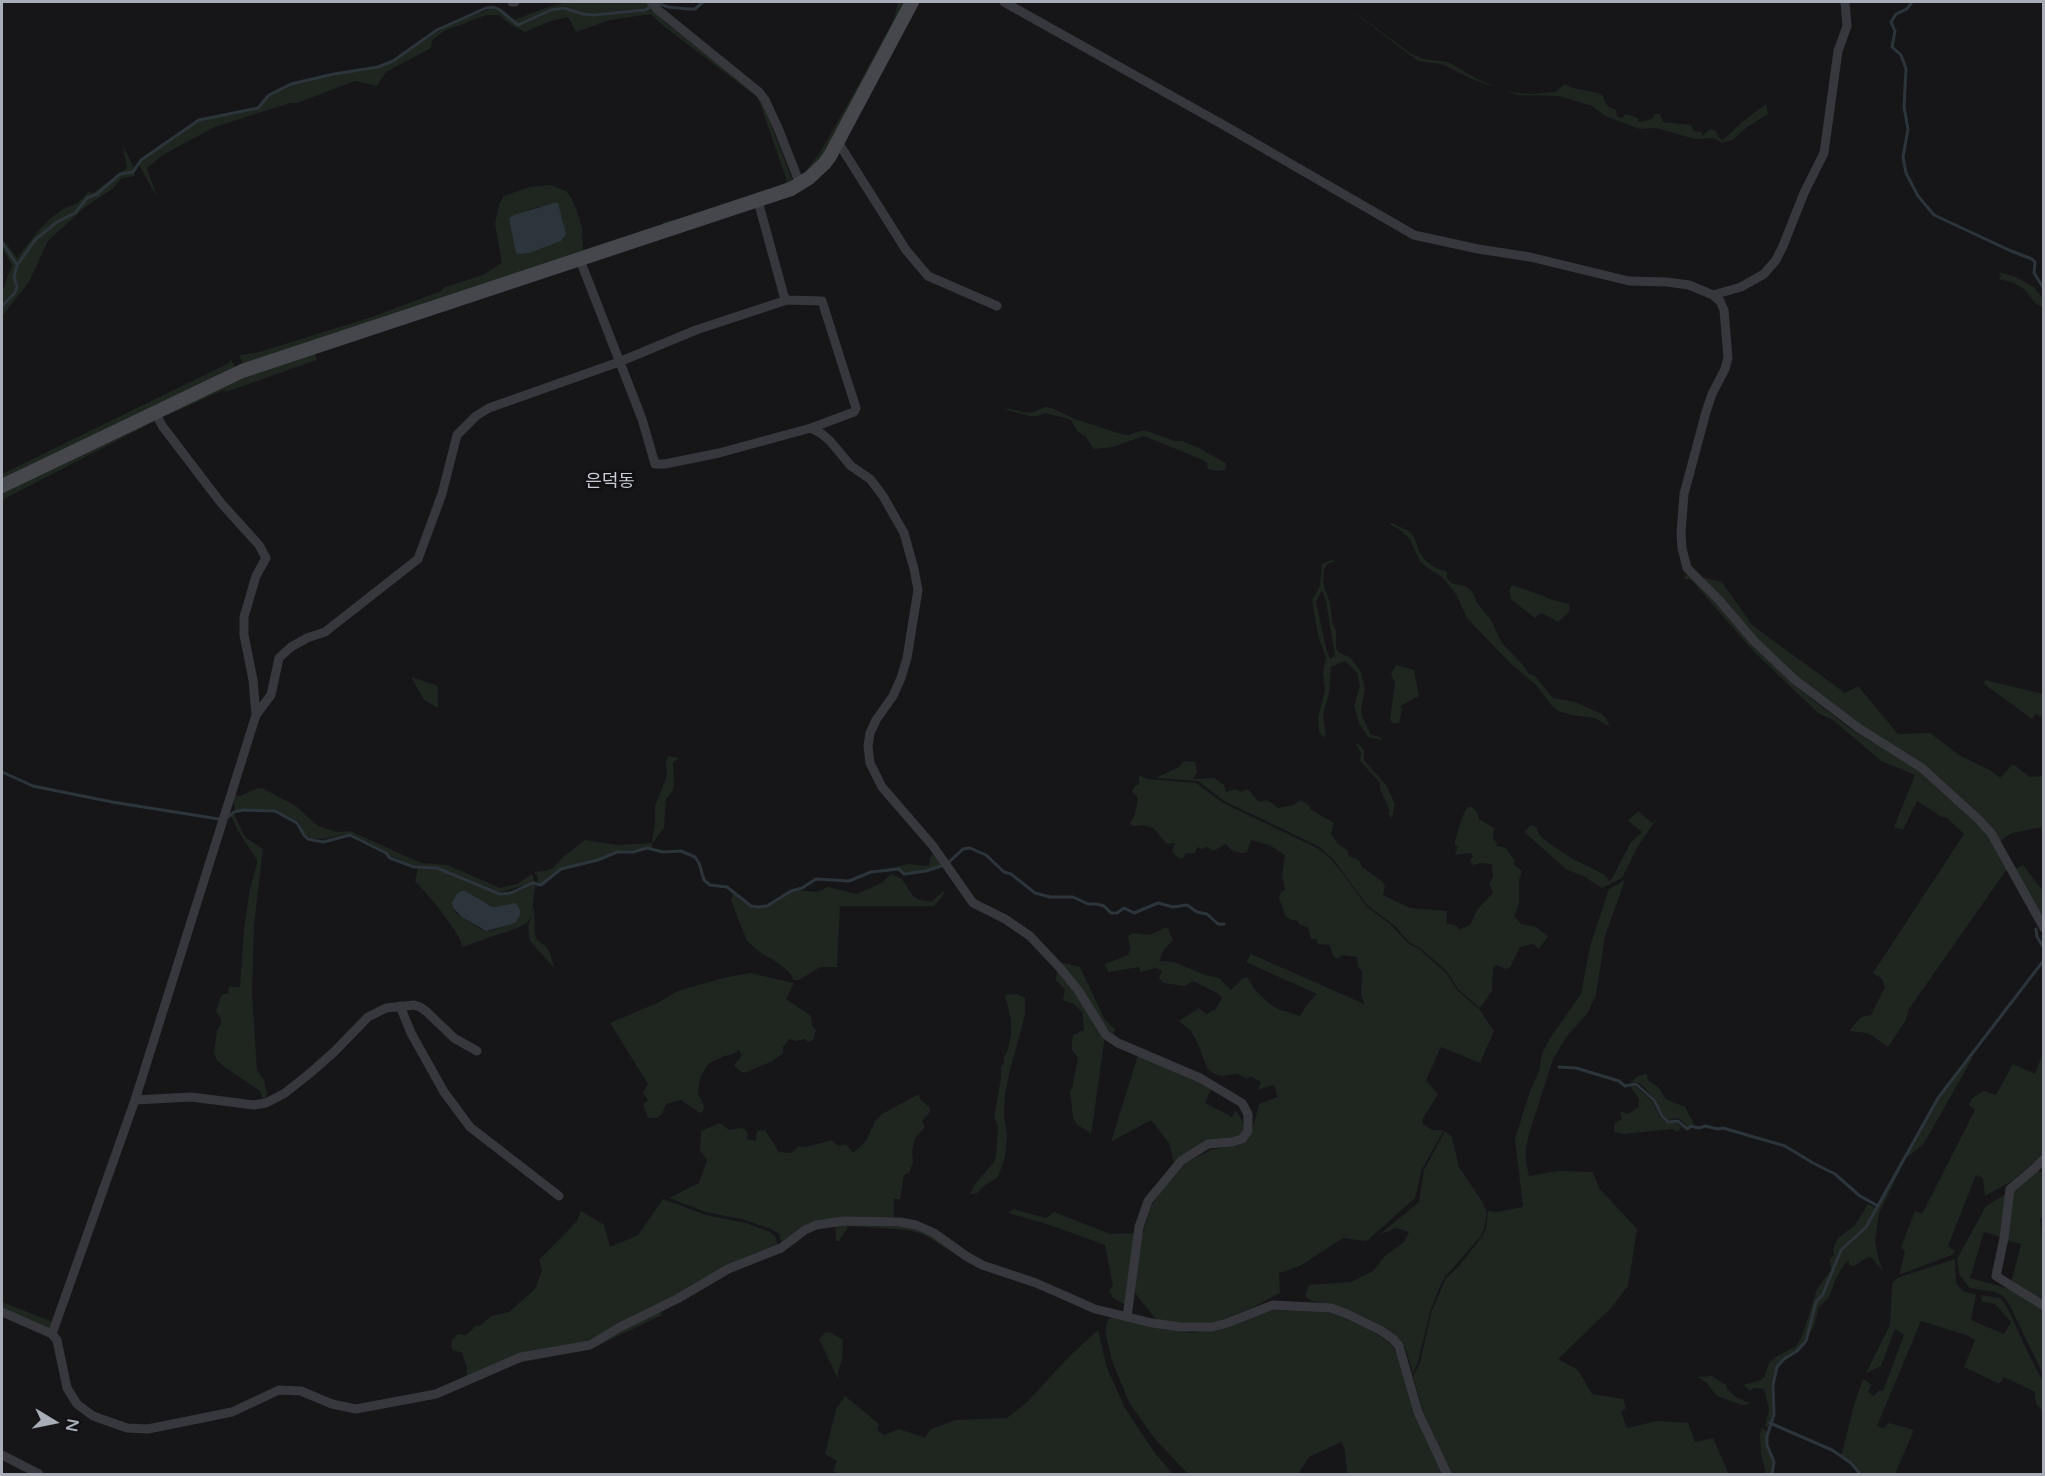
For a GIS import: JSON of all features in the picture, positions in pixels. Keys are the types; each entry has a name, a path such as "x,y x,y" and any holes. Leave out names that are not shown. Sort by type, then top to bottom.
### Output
{"main road":[{"path":"2,486 154,411 242,371 758,201 800,184 824,164 838,142 912,2"}],"street":[{"path":"651,2 765,99 800,184"},
{"path":"1004,2 1227,126 1414,235 1629,281 1689,285 1713,295 1724,310 1728,358 1706,412 1684,494 1681,533 1687,568 1794,679 1857,727 1922,768 1977,818 1991,833 2043,928"},
{"path":"1713,295 1742,287 1764,274 1776,260 1783,246 1804,193 1824,153 1838,51 1847,26 1845,2"},
{"path":"838,142 906,250 928,276 997,306"},
{"path":"758,201 787,300"},
{"path":"256,715 271,695 279,658 291,647 325,632 418,559 442,494 457,435 464,426 489,408 619,362 696,330 787,300 822,301 856,408 854,412 811,428 719,453 655,464 642,419 619,362 580,260"},
{"path":"52,1334 135,1100 256,715 256,699 244,635 244,618 256,576 266,558 259,545 214,494 164,428 154,411"},
{"path":"811,428 830,441 851,466 870,479 883,496 904,533 916,579 918,590 916,613 901,678 893,696 870,733 868,746 870,763 882,787 933,846 973,903 1021,929 1060,968 1087,1002 1106,1035 1118,1043 1200,1078 1242,1103 1248,1114 1248,1131 1242,1139 1208,1144 1180,1161 1148,1201 1139,1227 1127,1317"},
{"path":"135,1100 191,1097 254,1105 266,1103 285,1092 317,1067 368,1017 386,1008 414,1005 427,1011 454,1038 477,1051"},
{"path":"400,1006 411,1033 444,1092 470,1127 559,1196"},
{"path":"2043,1159 2010,1189 2004,1238 1996,1276 2043,1306"},
{"path":"2,1312 52,1334 57,1340 67,1388 77,1404 93,1416 127,1428 148,1429 232,1412 279,1390 302,1391 343,1408 371,1407 436,1394 520,1358 590,1345 728,1269 781,1248 805,1230 828,1222 900,1222 934,1233 982,1265 1036,1283 1095,1310 1127,1317 1181,1327 1212,1327 1273,1305 1331,1308 1367,1324 1393,1339 1399,1346 1418,1412 1447,1474"},
{"path":"2,1455 39,1474"}],"shaded area":[{"path":"569,2 646,2 649,6 644,9 593,14 564,6 551,9 523,23 519,24 514,20"},
{"path":"898,2 907,2 825,152 812,167 806,170 819,154 855,91 894,19"},
{"path":"1340,2 1413,55 1448,62 1496,87 1476,81 1442,64 1418,61"},
{"path":"493,8 499,10 518,26 551,11 564,9 593,16 645,11 651,8 667,24 759,96 794,185 665,227 662,222 683,218 778,187 787,181 758,98 651,14 610,20 576,32 568,17 551,21 525,32 511,25 499,15 486,15 444,31 432,40 431,48 386,72 377,86 355,81 297,103 290,103 215,127 163,155 147,168 157,197 139,165 141,160 199,121 258,109 270,95 291,85 334,74 378,68 394,61 450,24"},
{"path":"1565,84 1603,96 1607,106 1616,110 1617,117 1623,118 1625,114 1638,118 1639,122 1652,119 1655,114 1660,114 1663,122 1691,125 1694,131 1702,132 1702,136 1710,129 1716,131 1718,137 1723,140 1766,104 1768,114 1746,128 1733,140 1722,143 1713,138 1695,139 1656,128 1640,129 1605,116 1592,106 1559,96 1519,95 1506,92 1531,94 1555,92"},
{"path":"123,146 134,168 133,171 120,174 86,198 74,212 49,227 35,239 16,263 2,238 17,258 51,218 63,209 78,203 88,192 93,193 127,168"},
{"path":"134,173 135,176 122,178 112,189 85,207 48,241 29,282 2,316 2,308 16,294 18,287 15,277 18,265 37,240 75,213 87,199 97,195 121,175"},
{"path":"550,185 566,191 576,208 582,228 583,250 656,226 657,230 244,366 239,355 256,353 372,317 441,291 445,287 483,275 502,263 495,224 499,204 504,196 529,187","holes":["537,207 561,241 519,254 510,218"]},
{"path":"558,203 566,234 561,241 529,253 516,253 509,218"},
{"path":"2,244 16,265 13,277 16,287 14,293 2,305 2,292 12,265"},
{"path":"1999,272 2016,277 2034,287 2043,299 2043,308 2035,303 2025,290 2014,283 1999,279 2001,277"},
{"path":"314,352 317,360 226,392 224,390 161,418 162,412 222,385"},
{"path":"231,359 236,369 2,481 2,474 229,363"},
{"path":"1045,407 1121,434 1128,435 1144,430 1175,441 1182,441 1226,463 1225,470 1208,469 1207,463 1203,460 1144,436 1113,447 1094,449 1085,436 1077,431 1071,420 1045,413 1030,416 1003,409 1027,413"},
{"path":"152,417 157,420 2,500 2,491"},
{"path":"1392,523 1409,531 1424,559 1434,567 1447,572 1447,578 1451,583 1471,590 1478,604 1491,620 1502,643 1553,698 1575,702 1600,713 1606,718 1610,727 1595,718 1571,715 1558,711 1552,706 1536,685 1509,662 1467,618 1456,594 1442,577 1420,561 1409,538 1389,524"},
{"path":"1331,560 1336,561 1327,564 1324,569 1323,583 1336,631 1336,647 1338,652 1351,658 1361,672 1365,689 1362,716 1371,735 1380,737 1382,740 1368,737 1359,723 1354,706 1360,686 1357,673 1345,661 1331,667 1329,693 1323,715 1326,736 1323,737 1319,731 1318,718 1325,690 1323,672 1326,658 1318,635 1312,600 1320,586 1322,564","holes":["1322,590 1335,656 1330,659 1316,602"]},
{"path":"1686,575 1690,575 1788,678 1813,700 1852,730 1912,765 1938,785 1988,835 2007,869 1909,1009 1906,1020 1888,1047 1868,1033 1849,1031 1861,1017 1871,1015 1885,987 1881,978 1873,973 1964,834 1946,817 1942,817 1917,801 1903,830 1894,827 1915,775 1881,761 1833,720 1818,713 1754,652 1693,582 1684,579"},
{"path":"1702,577 1722,582 1752,625 1845,693 1858,686 1898,734 1930,733 1959,755 1990,770 2000,778 2013,764 2030,777 2043,776 2043,827 2012,833 1999,842 1980,815 1933,773 1864,728 1801,680 1755,638"},
{"path":"1512,585 1569,604 1570,611 1558,622 1541,613 1535,618 1511,599 1509,590"},
{"path":"1396,665 1414,670 1419,696 1400,706 1402,709 1399,723 1392,723 1390,719 1395,683 1391,674"},
{"path":"411,677 438,686 438,708 424,700"},
{"path":"1985,680 2043,694 2041,717 2036,714 2032,719 1984,684"},
{"path":"1358,743 1364,750 1364,760 1386,785 1395,804 1392,818 1388,814 1390,811 1380,789 1380,783 1360,761 1361,753 1356,744"},
{"path":"668,756 679,758 673,763 674,786 666,799 664,828 652,843 655,806 667,776"},
{"path":"1184,761 1195,762 1197,772 1193,779 1214,778 1224,785 1226,792 1236,789 1241,792 1248,789 1259,802 1267,800 1278,808 1293,805 1301,800 1310,806 1310,809 1334,823 1331,834 1338,844 1347,850 1349,856 1359,860 1362,867 1382,881 1385,886 1383,895 1410,908 1447,911 1446,923 1457,926 1459,930 1470,925 1477,910 1493,893 1489,884 1493,877 1492,864 1472,865 1471,853 1455,855 1458,846 1455,845 1455,841 1461,821 1468,807 1472,807 1479,819 1494,828 1493,839 1497,843 1496,846 1506,848 1515,862 1513,864 1522,871 1519,880 1519,904 1514,916 1521,924 1536,927 1548,936 1539,949 1533,944 1520,947 1510,967 1506,969 1496,965 1493,968 1492,991 1480,1008 1458,989 1441,966 1409,942 1395,926 1367,905 1334,860 1318,846 1224,801 1198,781 1156,778 1179,767"},
{"path":"1139,775 1147,779 1196,783 1223,803 1317,848 1329,857 1367,907 1447,974 1457,990 1479,1009 1494,1031 1480,1063 1441,1047 1426,1080 1438,1094 1422,1123 1432,1130 1444,1130 1422,1169 1415,1198 1368,1240 1343,1238 1300,1266 1279,1273 1280,1293 1252,1308 1211,1324 1164,1323 1155,1318 1135,1293 1143,1232 1151,1207 1163,1187 1184,1164 1210,1150 1243,1144 1252,1132 1259,1104 1278,1097 1274,1085 1257,1090 1261,1082 1250,1076 1248,1079 1237,1074 1221,1076 1214,1074 1207,1068 1191,1031 1179,1021 1199,1008 1206,1014 1216,1009 1222,998 1219,994 1193,981 1185,986 1163,983 1159,978 1162,971 1156,968 1140,972 1139,967 1108,972 1105,964 1128,955 1130,948 1128,936 1133,933 1150,935 1167,927 1173,940 1163,951 1159,961 1174,962 1205,975 1219,978 1231,990 1243,978 1248,978 1255,990 1271,1005 1300,1016 1317,994 1246,962 1251,954 1364,1004 1361,993 1362,971 1358,967 1357,957 1342,955 1338,959 1333,956 1330,945 1318,944 1316,939 1311,939 1308,927 1299,924 1297,920 1286,917 1279,898 1281,892 1285,890 1282,875 1285,856 1279,851 1269,845 1251,840 1247,852 1231,850 1226,844 1213,851 1207,847 1202,849 1197,847 1195,853 1186,853 1180,859 1172,852 1175,843 1167,844 1153,828 1143,825 1133,826 1130,823 1135,814 1138,798 1132,792 1139,784"},
{"path":"258,788 296,806 318,826 337,832 350,831 421,863 447,865 500,888 517,884 532,874 535,882 501,892 438,867 416,866 391,856 354,835 347,834 323,839 311,838 304,834 299,822 275,810 235,810 233,795 240,796"},
{"path":"1638,811 1652,823 1658,817 1638,846 1622,878 1602,888 1566,869 1524,832 1531,825 1536,827 1540,836 1552,845 1571,858 1605,875 1610,882 1631,842 1642,832 1628,821"},
{"path":"234,814 245,837 263,849 254,925 252,995 257,1070 264,1080 267,1094 265,1101 260,1091 217,1061 214,1053 217,1031 221,1024 216,1011 222,994 228,994 229,987 240,987 244,930 250,888 257,864 257,860 231,816"},
{"path":"585,840 617,845 652,843 652,848 617,851 598,859 561,869 541,885 537,884 538,877 534,872 553,868"},
{"path":"934,852 944,864 926,871 904,874 899,868 880,870 909,864 927,866"},
{"path":"2023,865 2043,891 2043,917 2015,869"},
{"path":"418,868 437,869 500,895 512,893 532,883 535,885 532,914 527,923 515,929 462,947 460,939 438,907 415,881","holes":["483,902 496,907 509,925 490,931 481,929 456,913 452,906"]},
{"path":"891,874 902,879 913,896 918,899 931,902 945,890 934,906 840,906 837,967 820,967 799,980 793,980 787,970 747,941 731,901 733,892 750,907 758,908 767,907 791,891 797,890 817,892 828,887 857,894 883,882"},
{"path":"1625,880 1605,936 1596,995 1587,1014 1567,1036 1553,1059 1526,1148 1529,1176 1557,1171 1593,1172 1599,1188 1637,1229 1628,1286 1610,1309 1558,1359 1578,1370 1592,1394 1623,1399 1626,1408 1621,1412 1627,1428 1657,1421 1688,1423 1695,1442 1713,1438 1729,1474 1451,1474 1423,1411 1413,1376 1420,1363 1431,1313 1446,1278 1481,1238 1486,1229 1488,1211 1497,1212 1523,1207 1515,1139 1530,1091 1539,1071 1542,1054 1550,1038 1581,994 1590,946 1609,889"},
{"path":"461,891 491,906 516,903 520,915 516,922 486,931 462,917 453,908 452,902"},
{"path":"534,907 535,935 537,940 546,946 554,968 530,941 528,927"},
{"path":"1059,962 1080,967 1105,1020 1115,1029 1113,1036"},
{"path":"1057,968 1060,969 1105,1036 1091,1135 1077,1125 1073,1117 1070,1092 1078,1058 1072,1050 1073,1035 1084,1030 1082,1012 1074,1004 1063,1000 1065,990 1056,980"},
{"path":"750,973 794,983 786,999 811,1016 812,1026 816,1030 813,1040 808,1042 805,1039 795,1041 789,1039 783,1047 783,1053 773,1061 744,1073 734,1065 742,1055 739,1050 724,1056 708,1064 700,1078 698,1093 704,1106 703,1111 700,1113 681,1100 666,1104 662,1114 657,1118 648,1118 643,1104 648,1100 643,1093 648,1084 610,1023 657,1003 678,991"},
{"path":"1017,994 1025,998 1025,1015 1005,1094 1004,1115 1007,1135 1005,1157 998,1177 977,1193 970,1194 975,1184 994,1162 996,1155 998,1126 994,1118 1001,1067 1011,1035 1011,1020 1005,995"},
{"path":"2043,1053 2044,1145 2041,1157 2010,1182 1985,1196 1983,1178 1976,1175 1948,1246 1955,1251 1952,1255 1899,1275 1905,1252 1901,1247 1915,1211 1922,1214 1975,1110 1969,1105 1972,1098 1984,1091 1996,1095 2013,1064 2035,1074"},
{"path":"1138,1055 1212,1087 1205,1103 1232,1117 1235,1111 1245,1126 1240,1137 1215,1141 1174,1163 1169,1143 1151,1120 1111,1142"},
{"path":"1970,1057 1972,1059 1923,1145 1906,1158 1879,1213 1875,1242 1883,1271 1872,1258 1868,1257 1854,1266 1849,1265 1849,1261 1846,1262 1836,1278 1829,1297 1819,1307 1814,1326 1808,1336 1817,1302 1824,1294 1841,1250 1867,1227 1938,1098"},
{"path":"1647,1074 1648,1080 1658,1087 1666,1099 1685,1107 1694,1124 1687,1127 1679,1118 1668,1120 1655,1099 1642,1085 1636,1082 1630,1083 1638,1076"},
{"path":"1635,1086 1652,1101 1660,1117 1667,1123 1677,1123 1681,1127 1678,1132 1672,1129 1624,1134 1614,1132 1614,1124 1622,1119 1620,1111 1628,1114 1639,1107 1639,1099 1631,1087"},
{"path":"919,1094 920,1099 930,1108 930,1112 922,1121 925,1127 915,1138 912,1151 913,1162 909,1173 904,1175 900,1199 894,1199 894,1220 845,1218 782,1244 779,1234 771,1229 745,1220 706,1212 669,1198 699,1183 707,1160 700,1150 701,1131 720,1123 729,1130 742,1128 746,1130 748,1134 746,1139 756,1141 757,1131 765,1130 779,1152 791,1153 799,1146 806,1147 832,1140 838,1146 846,1144 853,1153 866,1141 875,1121 882,1114"},
{"path":"1445,1131 1452,1137 1459,1167 1487,1213 1480,1237 1445,1277 1440,1286 1430,1312 1413,1374 1405,1347 1392,1334 1365,1318 1334,1305 1311,1301 1305,1296 1309,1285 1351,1282 1373,1271 1385,1256 1404,1242 1409,1232 1396,1228 1379,1235 1419,1202 1424,1170"},
{"path":"2037,1171 2043,1172 2043,1215 2040,1219 2043,1247 2043,1303 2011,1283 2021,1244 2006,1240 2012,1189"},
{"path":"2006,1194 2001,1237 1984,1232 1970,1278 2010,1289 2043,1310 2043,1374 2007,1300 1995,1292 1970,1288 1959,1274 1957,1259 1986,1206"},
{"path":"663,1199 706,1215 746,1223 770,1232 775,1236 778,1246 593,1340 559,1348 466,1378 467,1368 462,1353 453,1350 452,1340 458,1334 466,1335 491,1316 509,1312 535,1289 542,1270 539,1260 577,1221 581,1211 604,1225 610,1247 638,1235"},
{"path":"1868,1204 1876,1208 1865,1226 1840,1249 1822,1293 1815,1302 1805,1340 1797,1351 1783,1358 1776,1367 1772,1385 1773,1415 1768,1428 1765,1426 1769,1410 1764,1389 1754,1388 1750,1391 1743,1385 1761,1380 1774,1358 1796,1346 1802,1336 1817,1289 1831,1270 1830,1259 1834,1255 1833,1249 1838,1238 1855,1225"},
{"path":"1013,1209 1046,1218 1054,1212 1110,1234 1136,1233 1126,1305 1113,1298 1109,1290 1113,1286 1105,1245 1008,1213"},
{"path":"835,1224 909,1227 925,1232 968,1262 923,1234 907,1230 849,1226 839,1241 836,1241"},
{"path":"1955,1259 1956,1283 1963,1291 1976,1295 1971,1320 2004,1334 2011,1322 1995,1304 1982,1302 1981,1295 2000,1298 2007,1307 2043,1381 2043,1411 2037,1405 2035,1392 2004,1377 1999,1384 1964,1367 1975,1340 1921,1321 1877,1426 1884,1428 1889,1423 1914,1430 1895,1474 1861,1474 1851,1462 1841,1457 1863,1379 1872,1385 1868,1392 1874,1396 1879,1390 1883,1391 1904,1335 1895,1329 1881,1366 1866,1373 1890,1325 1892,1284 1897,1278"},
{"path":"2,1302 53,1322 49,1330 2,1310"},
{"path":"1290,1307 1332,1313 1371,1330 1390,1343 1396,1351 1444,1474 1347,1474 1345,1450 1341,1442 1309,1457 1298,1474 1188,1474 1155,1439 1130,1404 1112,1361 1105,1331 1108,1319 1113,1317 1156,1328 1191,1333 1214,1330 1270,1311"},
{"path":"661,1311 662,1315 591,1349 513,1364 525,1359 571,1352"},
{"path":"1098,1330 1107,1368 1125,1408 1154,1452 1173,1474 840,1474 833,1471 837,1461 825,1454 836,1409 845,1396 879,1424 877,1430 884,1435 899,1429 925,1438 931,1429 956,1420 1007,1418 1027,1402"},
{"path":"826,1332 843,1340 838,1379 819,1339"},
{"path":"1712,1376 1726,1385 1736,1397 1751,1404 1742,1405 1717,1396 1706,1382 1697,1377"},
{"path":"1762,1427 1766,1431 1766,1445 1773,1462 1771,1474 1766,1474 1761,1454"}],"waterway":[{"path":"657,3 668,7 695,9 703,2"},
{"path":"1912,2 1907,9 1896,14 1891,22 1895,31 1892,47 1901,55 1906,69 1904,107 1908,129 1903,157 1906,173 1918,196 1934,215 2032,259 2035,262 2034,273 2044,289"},
{"path":"2,306 15,293 17,287 14,277 17,265 36,239 57,222 75,213 87,198 97,194 120,174 133,172 141,160 199,120 258,108 269,95 291,84 378,67 393,61 437,30 486,8 494,7 500,10 518,25 551,10 564,8 593,15 645,10 650,7"},
{"path":"2,242 17,265"},
{"path":"2,772 33,786 112,802 219,819"},
{"path":"228,817 234,812 243,810 275,811 297,823 308,839 323,842 350,835 386,853 390,858 414,867 437,868 500,894 511,893 532,883 541,885 561,869 598,860 617,852 633,852 647,848 663,852 681,851 695,857 704,880 710,885 727,887 751,906 758,907 767,906 816,879 849,881 871,872 899,869 904,874 926,871 947,864 963,849 970,848 986,855 1004,872 1011,874 1035,893 1050,897 1073,897 1088,904 1104,906 1111,913 1117,913 1124,908 1134,913 1158,903 1173,907 1187,905 1197,912 1207,914 1218,924 1224,924"},
{"path":"2036,929 2037,937 2044,948"},
{"path":"1772,1474 1774,1462 1767,1445 1767,1436 1774,1415 1773,1385 1777,1367 1806,1341 1816,1302 1823,1294 1841,1250 1866,1227 1938,1098 2044,960"},
{"path":"1559,1067 1576,1068 1619,1081 1625,1086 1636,1084 1654,1100 1662,1116 1668,1122 1678,1121 1687,1129 1691,1126 1723,1128 1785,1146 1835,1174 1860,1196 1878,1206"},
{"path":"1770,1423 1832,1450 1851,1463 1860,1474"}],"district":[{"name":"은덕동","path":"610,482"}]}
